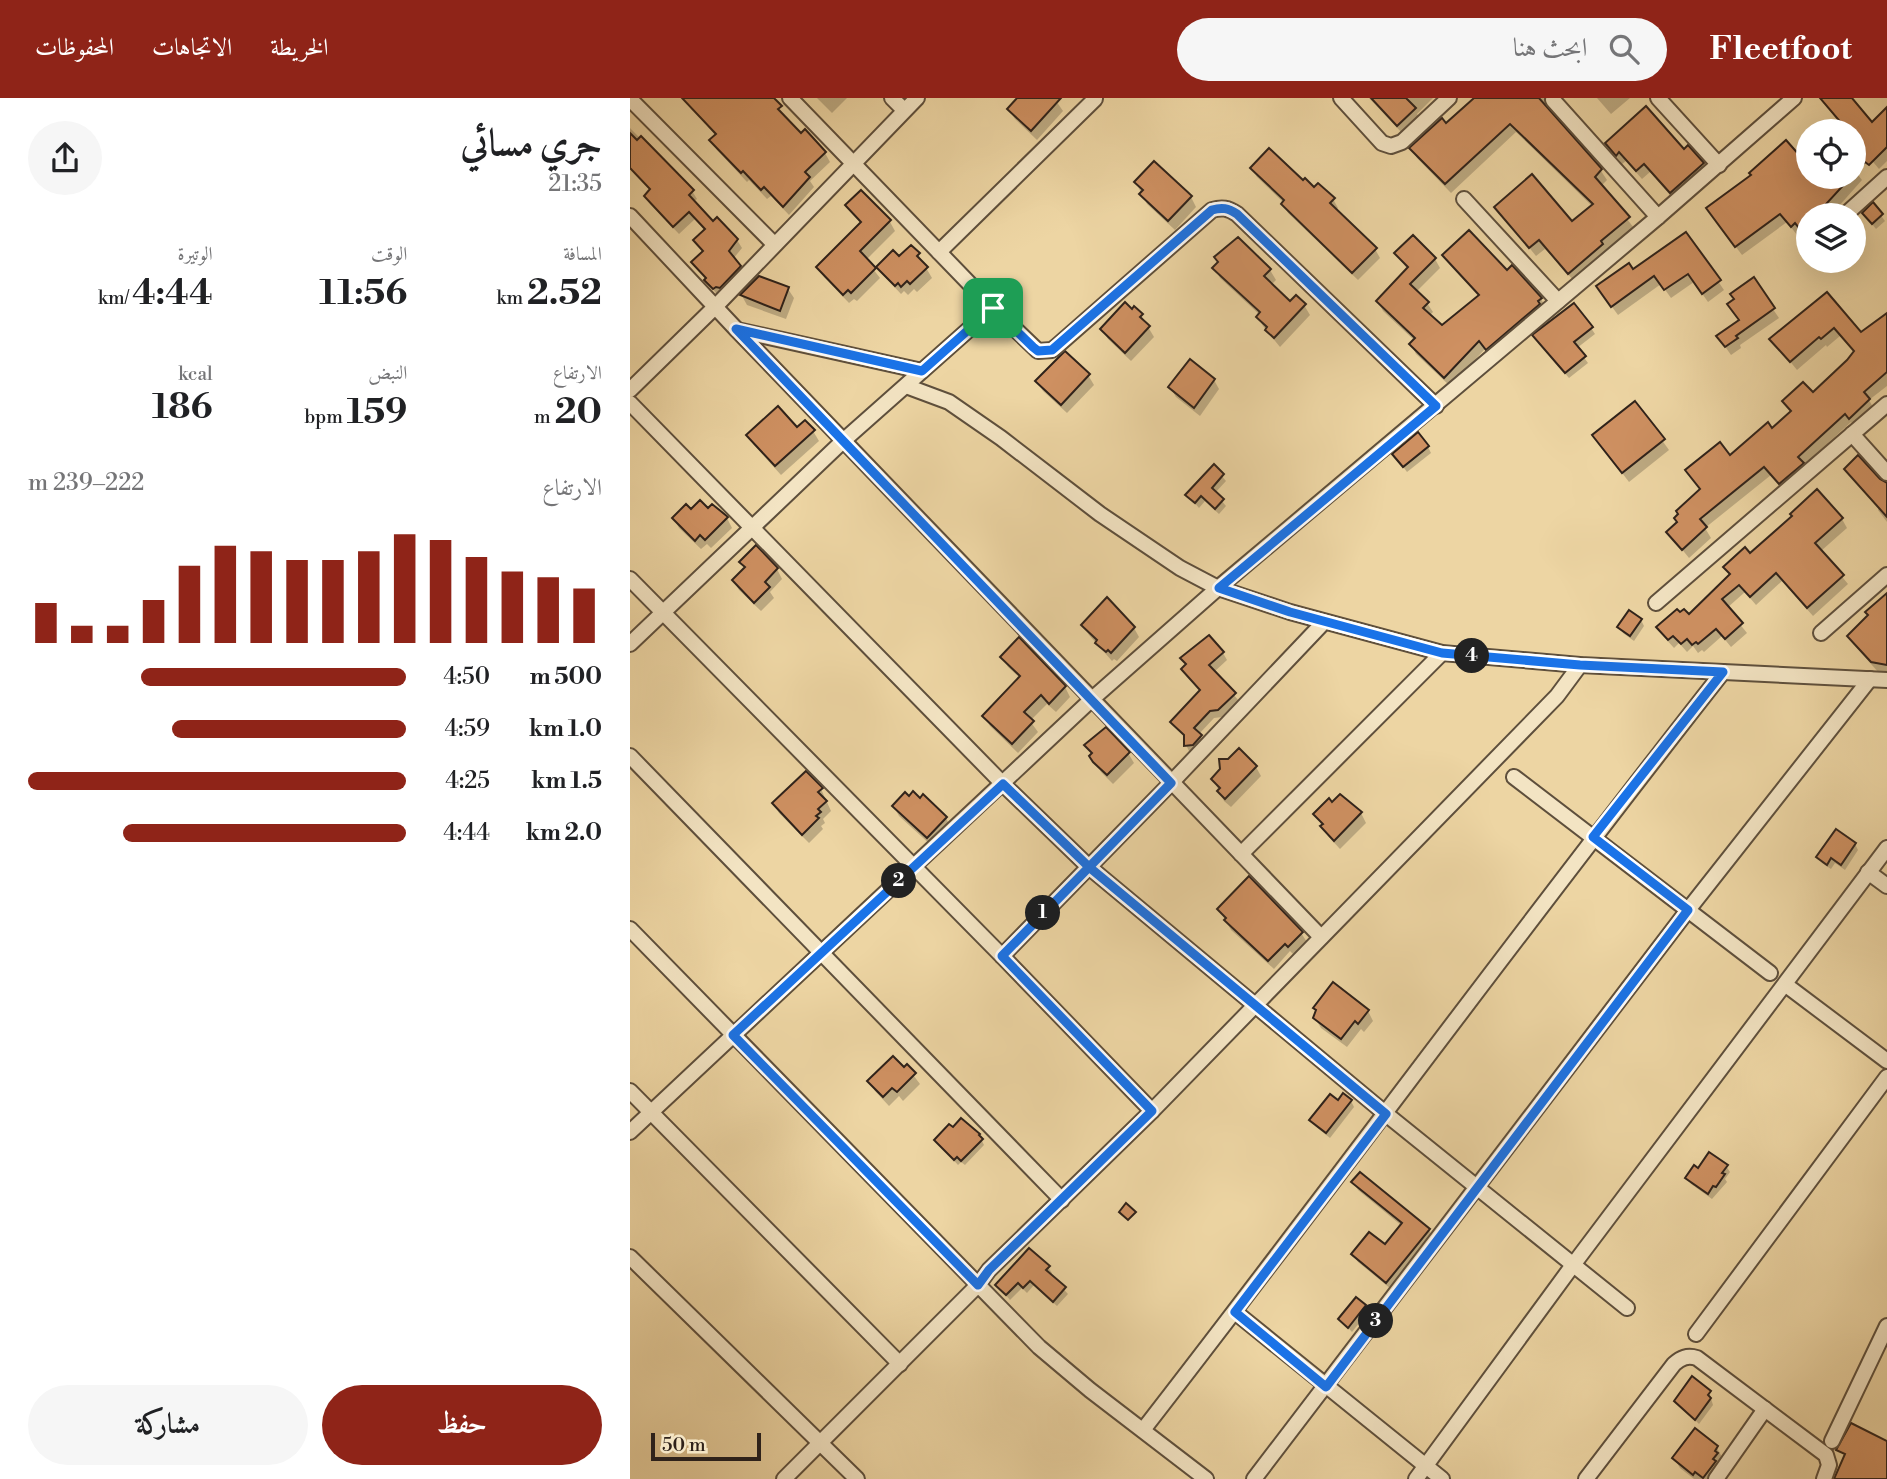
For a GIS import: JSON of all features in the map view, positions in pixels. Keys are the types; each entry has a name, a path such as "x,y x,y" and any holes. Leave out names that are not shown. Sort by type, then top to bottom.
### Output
{"street":[{"path":"790,98 1038,351 1052,350 1212,210 1230,209 1436,406"},
{"path":"892,98 904,110"},
{"path":"630,390 715,307 917,98"},
{"path":"1340,98 1382,143 1391,146 1402,142 1449,98"},
{"path":"1658,98 1718,165"},
{"path":"630,1132 1091,699 1794,98"},
{"path":"630,99 774,244"},
{"path":"939,252 1095,99"},
{"path":"1553,100 1658,217"},
{"path":"1858,203 1887,177"},
{"path":"1464,199 1558,301"},
{"path":"630,216 1321,937"},
{"path":"630,644 750,527 993,308"},
{"path":"736,329 922,371"},
{"path":"906,386 949,402 1147,547 1219,588 1324,622 1442,653 1580,665 1887,680"},
{"path":"630,403 1003,784 1089,867 1386,1114 1626,1308"},
{"path":"1656,604 1887,404"},
{"path":"1852,434 1887,473"},
{"path":"1821,633 1887,575"},
{"path":"630,579 1152,1111"},
{"path":"1002,956 1324,622"},
{"path":"1241,854 1442,653"},
{"path":"784,1479 978,1285 989,1270 1152,1111 1557,696 1580,665"},
{"path":"1143,1430 1386,1114 1593,837 1723,672"},
{"path":"1254,1479 1688,910 1870,679"},
{"path":"630,756 1062,1200"},
{"path":"1514,777 1770,973"},
{"path":"1416,1479 1573,1265 1887,848"},
{"path":"1868,872 1887,886"},
{"path":"630,929 1039,1347 1206,1479"},
{"path":"1786,985 1887,1061"},
{"path":"1696,1334 1887,1077"},
{"path":"630,1091 900,1364"},
{"path":"630,1257 857,1479"},
{"path":"1235,1312 1441,1479"},
{"path":"1832,1441 1887,1326"},
{"path":"1586,1479 1681,1358 1697,1358 1826,1455 1829,1465 1824,1479"},
{"path":"1716,1479 1765,1409"}],"building":[{"path":"682,98 774,98 782,106 778,109 801,133 805,129 826,152 805,172 810,177 783,207 764,187 761,190 743,171 741,173 709,140 716,134"},
{"path":"1017,98 1061,98 1031,131 1007,109"},
{"path":"1371,98 1406,98 1416,108 1397,126"},
{"path":"1474,98 1539,98 1602,169 1595,177 1630,217 1568,274 1539,240 1529,248 1494,207 1532,174 1572,221 1593,204 1510,124 1445,184 1409,148 1442,118 1446,123"},
{"path":"1820,98 1852,98 1872,122 1887,107 1887,147 1869,165 1866,163 1866,119 1838,119"},
{"path":"1646,106 1684,149 1688,145 1704,163 1670,193 1644,164 1636,171 1619,152 1616,156 1605,143"},
{"path":"630,133 637,140 641,136 694,190 689,195 713,221 717,217 738,239 729,251 741,266 720,288 713,289 691,262 703,251 693,240 705,229 689,212 673,227 644,196 650,189 630,168"},
{"path":"1786,140 1796,151 1796,189 1840,189 1827,203 1796,203 1796,224 1791,227 1780,214 1735,247 1706,208 1751,175 1749,173"},
{"path":"1269,148 1303,180 1305,178 1314,187 1318,183 1335,198 1330,203 1377,248 1352,273 1281,204 1284,200 1250,168"},
{"path":"1154,161 1192,196 1168,221 1139,194 1143,190 1134,182"},
{"path":"861,190 891,220 860,251 876,268 851,293 848,290 843,295 816,267 861,222 845,205"},
{"path":"1873,202 1883,214 1872,224 1866,217 1866,209"},
{"path":"1469,230 1507,270 1512,265 1542,298 1538,301 1540,304 1486,350 1479,341 1444,378 1409,344 1415,338 1376,301 1408,267 1394,253 1413,235 1436,258 1410,284 1429,302 1423,308 1442,325 1479,295 1442,255"},
{"path":"1686,232 1721,280 1702,294 1688,274 1664,290 1654,276 1611,307 1596,286 1629,263 1633,269"},
{"path":"1238,237 1271,269 1264,276 1290,301 1296,295 1306,304 1274,338 1256,317 1260,312 1212,268 1218,262 1214,257"},
{"path":"911,245 920,253 917,256 928,267 910,284 907,281 901,287 898,283 895,286 876,267 893,250 899,256"},
{"path":"759,276 789,287 780,311 740,295"},
{"path":"1754,277 1775,308 1725,347 1716,336 1739,320 1727,304 1734,299 1730,294"},
{"path":"1827,292 1861,332 1887,313 1887,372 1864,392 1870,399 1849,419 1845,414 1798,457 1804,463 1779,484 1764,467 1700,519 1707,527 1682,550 1666,532 1677,522 1674,518 1678,514 1676,511 1700,489 1685,470 1720,442 1730,455 1768,422 1772,428 1791,411 1782,401 1803,382 1813,392 1854,351 1834,328 1790,362 1769,339"},
{"path":"1125,302 1143,314 1140,317 1150,326 1125,353 1100,329"},
{"path":"1574,303 1593,327 1574,342 1586,356 1565,373 1532,335"},
{"path":"1065,351 1090,374 1061,405 1035,381"},
{"path":"1190,359 1215,379 1194,408 1168,387"},
{"path":"1635,401 1665,439 1622,473 1592,435"},
{"path":"778,406 797,427 805,420 815,430 775,466 746,435"},
{"path":"1418,432 1429,446 1403,467 1392,454"},
{"path":"1858,455 1887,483 1887,517 1844,469"},
{"path":"1214,464 1224,474 1212,488 1224,499 1215,509 1201,496 1195,503 1185,495"},
{"path":"1817,489 1843,518 1815,543 1844,575 1807,608 1776,573 1750,597 1739,585 1722,599 1743,623 1725,639 1716,629 1698,644 1696,642 1692,645 1687,639 1681,644 1673,636 1668,640 1656,627 1677,609 1680,612 1684,609 1689,614 1730,574 1723,567 1745,547 1750,553 1792,516 1790,514"},
{"path":"700,500 708,508 712,504 728,517 705,540 700,535 695,541 672,518 686,504 691,509"},
{"path":"756,545 778,568 765,582 770,587 754,603 732,580 745,567 739,562"},
{"path":"1887,593 1887,665 1871,662 1847,636 1868,615 1865,612"},
{"path":"1107,597 1135,627 1111,653 1095,643 1097,640 1081,625"},
{"path":"1629,610 1642,619 1630,636 1617,627"},
{"path":"1209,635 1224,652 1209,665 1236,693 1218,710 1210,711 1194,728 1202,735 1193,745 1184,746 1184,735 1170,722 1200,690 1181,669 1186,664 1180,658"},
{"path":"1019,637 1066,686 1049,704 1041,695 1024,712 1034,721 1012,744 982,716 1020,676 1000,657"},
{"path":"1106,727 1130,752 1107,775 1093,762 1089,756 1092,753 1084,745"},
{"path":"1239,748 1257,766 1225,799 1217,791 1220,788 1211,779 1220,769 1219,759 1228,759"},
{"path":"806,771 823,788 818,792 827,801 818,809 821,812 816,816 819,818 802,835 772,803"},
{"path":"913,791 920,798 923,794 947,817 927,838 892,806 905,792 909,796"},
{"path":"1340,794 1362,812 1334,841 1313,814 1329,798 1332,802"},
{"path":"1836,829 1856,843 1841,865 1831,858 1827,865 1816,857"},
{"path":"1249,876 1303,932 1288,947 1285,944 1268,961 1224,920 1226,918 1217,909"},
{"path":"1333,982 1369,1010 1358,1024 1355,1021 1341,1039 1313,1018 1316,1010 1313,1008"},
{"path":"893,1056 904,1067 907,1064 916,1073 897,1092 892,1088 883,1097 867,1081"},
{"path":"1343,1093 1352,1100 1326,1133 1309,1120 1330,1094 1338,1100"},
{"path":"961,1118 983,1139 961,1161 957,1157 954,1160 934,1140 949,1124 953,1127"},
{"path":"1709,1152 1728,1165 1722,1173 1725,1174 1708,1194 1685,1178 1694,1165 1698,1168"},
{"path":"1360,1172 1430,1229 1386,1283 1351,1254 1369,1232 1385,1244 1402,1223 1351,1182"},
{"path":"1126,1203 1136,1212 1128,1220 1119,1212"},
{"path":"1029,1248 1050,1266 1046,1270 1066,1287 1053,1302 1030,1281 1023,1288 1018,1283 1006,1295 995,1285"},
{"path":"1356,1297 1366,1305 1348,1328 1338,1319"},
{"path":"1692,1376 1711,1391 1708,1395 1711,1398 1695,1420 1674,1401"},
{"path":"1851,1423 1887,1441 1887,1479 1834,1479 1845,1454 1836,1450"},
{"path":"1695,1428 1718,1446 1715,1451 1718,1453 1713,1459 1716,1461 1703,1478 1695,1472 1693,1475 1672,1458"}],"route":[{"path":"993,308 922,371 736,329 1171,783 1089,867 1002,956 1152,1111 989,1270 978,1285 733,1035 1003,784 1089,867 1386,1114 1235,1312 1326,1387 1688,910 1593,837 1723,672 1580,665 1442,653 1290,612 1219,588 1436,406 1230,209 1212,210 1052,350 1038,351 993,308"}]}
